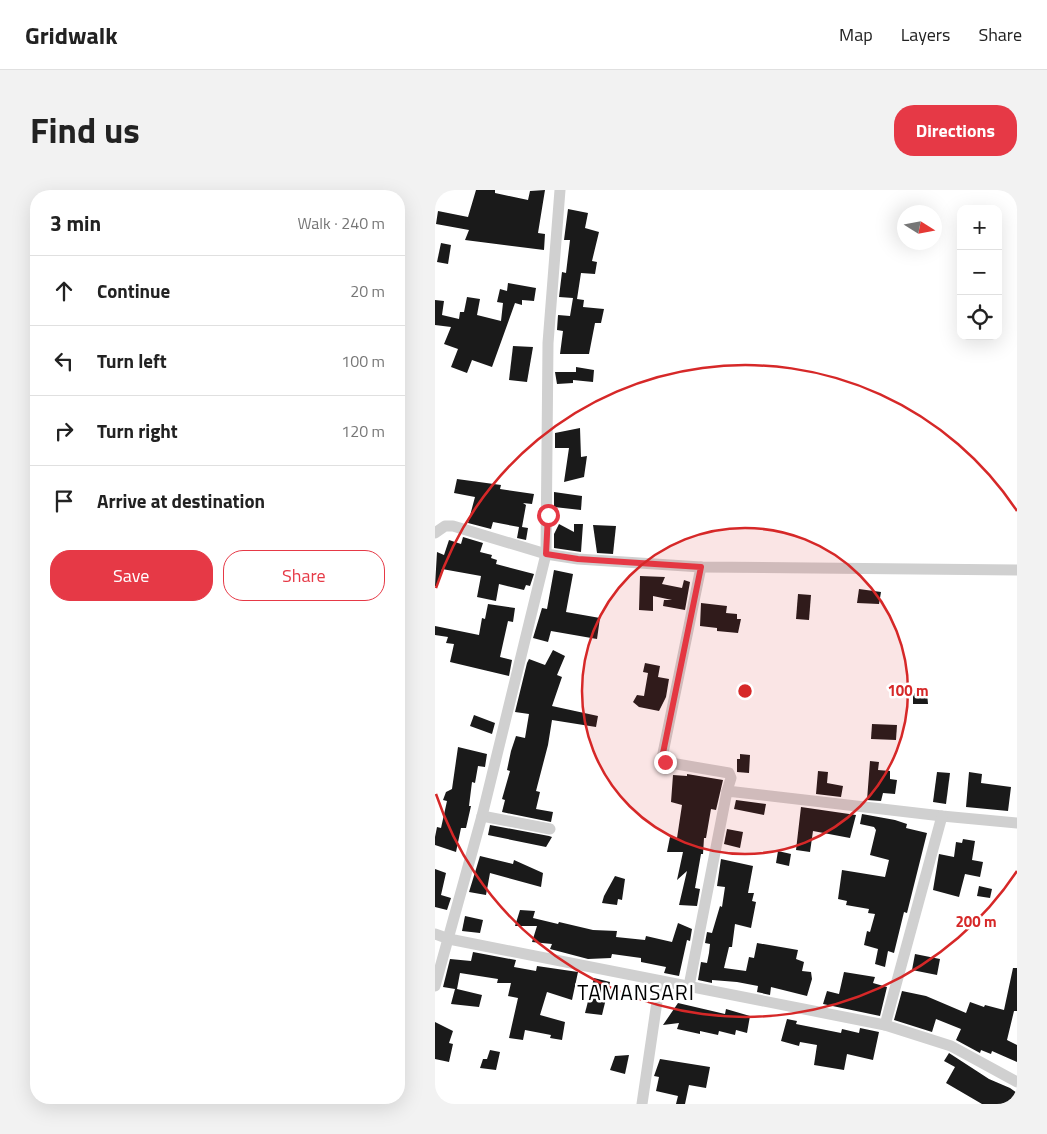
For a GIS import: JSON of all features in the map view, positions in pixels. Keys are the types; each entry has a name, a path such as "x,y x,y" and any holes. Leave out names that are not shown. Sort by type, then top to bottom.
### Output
{"street":[{"path":"435,986 482,816 546,554 548,343 559,190"},
{"path":"435,533 445,526 453,526 546,554 578,559 701,567 1017,570"},
{"path":"689,986 731,778 729,773 665,762 662,758 701,567"},
{"path":"727,791 942,816 1017,822"},
{"path":"482,816 550,829"},
{"path":"885,1025 942,816"},
{"path":"435,934 449,939 885,1025 951,1046 1017,1082"},
{"path":"642,1104 660,981"}],"building":[{"path":"476,190 495,190 495,193 528,200 530,191 545,190 538,233 545,234 544,250 465,240 469,230 436,224 438,211 468,217"},
{"path":"568,209 588,213 585,228 599,232 592,261 597,262 595,274 581,273 577,299 584,300 583,307 604,309 601,323 595,323 589,354 560,354 563,331 557,330 558,315 570,316 573,298 559,297 562,272 566,273 570,240 564,240"},
{"path":"441,243 451,245 448,264 437,262"},
{"path":"508,283 536,288 534,301 522,300 522,305 515,303 492,367 472,360 467,373 451,367 458,349 444,344 451,327 435,325 435,300 444,301 442,315 459,319 460,312 464,312 467,297 480,299 477,315 501,321 503,303 497,302 500,289 507,291"},
{"path":"513,346 533,347 527,382 509,380"},
{"path":"576,367 594,370 593,382 573,380 573,383 557,384 555,372 576,372"},
{"path":"580,428 581,457 587,456 584,477 564,482 569,448 555,448 555,433"},
{"path":"457,479 501,485 500,489 534,494 532,504 523,503 526,505 522,527 528,528 526,540 517,538 519,527 493,522 491,529 468,523 475,497 454,493"},
{"path":"554,492 582,496 581,510 554,507"},
{"path":"559,524 574,532 574,524 583,524 581,552 554,548 554,534"},
{"path":"593,525 616,526 613,554 597,553"},
{"path":"463,537 483,543 480,552 492,555 491,558 497,560 496,564 534,574 530,586 526,585 524,590 499,584 496,601 477,597 481,576 442,569 437,586 435,586 437,552 444,555 449,540 461,544"},
{"path":"554,570 573,574 566,612 600,618 597,639 551,631 548,642 533,638 542,608 547,609"},
{"path":"640,576 665,577 662,584 682,588 684,580 690,582 685,610 663,606 664,600 672,600 653,596 653,611 639,610"},
{"path":"859,589 881,592 879,604 857,603"},
{"path":"798,594 811,595 809,620 796,619"},
{"path":"701,603 727,606 726,613 737,614 737,619 741,619 738,633 717,631 717,628 700,626"},
{"path":"488,604 515,608 513,622 508,621 500,657 512,660 509,676 450,662 454,644 446,643 448,637 435,635 435,626 479,635 482,618 485,619"},
{"path":"553,650 565,656 557,675 562,677 552,706 598,716 596,727 552,720 548,745 536,791 540,792 536,809 553,812 551,822 502,812 505,800 502,799 510,771 507,770 516,736 525,738 529,714 515,712 527,663 529,659 545,665"},
{"path":"645,663 660,666 658,677 669,679 666,697 659,711 639,707 633,702 637,695 644,696 648,673 643,672"},
{"path":"913,693 927,693 928,704 913,704"},
{"path":"474,715 495,723 492,734 470,726"},
{"path":"872,724 897,725 896,740 871,739"},
{"path":"458,747 487,754 485,767 478,766 475,783 472,782 469,806 471,806 466,828 461,828 456,852 435,845 435,837 437,827 441,828 447,801 443,800 446,792 452,789"},
{"path":"740,754 750,755 749,773 737,772 737,759 740,759"},
{"path":"870,761 879,762 878,770 890,771 890,779 897,780 895,794 883,793 881,801 867,800"},
{"path":"818,771 828,772 827,783 843,786 841,797 816,794"},
{"path":"937,772 950,773 946,804 933,802"},
{"path":"969,772 982,774 981,783 1011,787 1008,811 966,807"},
{"path":"687,774 723,780 716,810 711,809 706,838 704,838 703,854 701,854 695,888 700,889 697,906 679,905 687,871 677,880 683,852 667,852 670,837 677,838 682,805 671,802 673,775 687,776"},
{"path":"736,800 766,804 764,815 734,809"},
{"path":"801,807 856,815 850,838 813,831 810,852 796,850"},
{"path":"862,814 895,820 907,824 906,828 927,833 907,913 904,912 894,953 888,951 885,967 875,964 878,949 864,945 867,931 870,932 875,914 868,913 869,909 846,905 847,901 838,899 842,870 885,877 889,860 870,855 876,830 874,827 860,824"},
{"path":"490,825 552,837 546,847 488,835"},
{"path":"727,829 743,832 740,848 724,844"},
{"path":"963,839 975,841 972,860 983,862 980,877 965,874 959,897 933,890 939,854 954,857 956,842 962,843"},
{"path":"778,851 791,854 789,866 776,863"},
{"path":"480,856 513,864 514,860 543,873 541,887 490,873 486,895 469,892"},
{"path":"721,859 753,866 748,893 754,893 752,901 756,902 751,928 735,924 732,947 729,947 724,968 746,971 749,957 754,958 757,943 798,950 796,959 804,962 802,971 811,972 812,979 807,996 771,987 770,995 757,992 758,986 737,982 712,980 712,983 698,980 701,962 707,963 709,953 710,944 705,943 707,932 712,933 720,906 722,907 725,887 717,886"},
{"path":"435,869 446,873 441,895 451,898 447,910 435,907"},
{"path":"615,876 625,879 622,900 618,899 617,905 602,903 604,896"},
{"path":"979,886 992,889 990,898 977,896"},
{"path":"520,910 535,911 533,918 558,924 559,922 593,930 617,931 616,937 645,940 646,936 672,942 678,923 692,929 690,941 687,940 679,976 664,973 666,967 641,962 641,958 612,954 611,958 588,959 550,949 552,944 532,942 537,926 515,926"},
{"path":"465,916 483,920 480,933 462,931"},
{"path":"473,952 516,960 514,967 536,971 537,966 578,972 572,1000 547,992 540,1015 565,1022 562,1040 550,1038 551,1035 525,1030 523,1040 509,1038 518,998 508,996 511,983 497,983 498,979 460,973 457,989 482,995 479,1007 451,1004 455,989 443,987 450,959 471,961"},
{"path":"915,954 940,959 937,975 912,970"},
{"path":"1013,968 1017,968 1017,1011 1014,1011 1007,1040 1017,1045 1017,1062 992,1051 991,1054 981,1050 980,1053 956,1040 961,1029 936,1019 932,1032 894,1020 902,991 926,996 966,1013 970,1002 984,1007 985,1005 1004,1010"},
{"path":"844,972 875,977 873,983 887,987 880,1016 823,1004 827,991 839,994"},
{"path":"594,978 610,982 602,1015 585,1013"},
{"path":"678,1003 725,1014 726,1009 750,1016 747,1033 736,1030 735,1035 719,1031 718,1035 700,1031 700,1034 677,1029 679,1023 663,1025"},
{"path":"787,1019 797,1021 796,1024 841,1033 842,1029 859,1033 860,1028 879,1032 873,1060 847,1054 844,1070 814,1065 817,1045 800,1042 799,1046 781,1041"},
{"path":"435,1022 453,1031 449,1043 453,1044 449,1062 435,1059"},
{"path":"490,1050 500,1052 496,1070 480,1068 483,1059 487,1059"},
{"path":"949,1053 989,1079 1017,1093 1017,1104 982,1104 946,1083 955,1067 944,1061"},
{"path":"629,1055 625,1074 610,1070 615,1056"},
{"path":"660,1059 710,1067 706,1088 689,1085 685,1104 676,1104 678,1096 656,1091 659,1077 654,1076"}],"district":[{"name":"TAMANSARI","path":"636,992"}],"route":[{"path":"548,515 546,554 578,559 701,567 662,758 665,762"}]}
